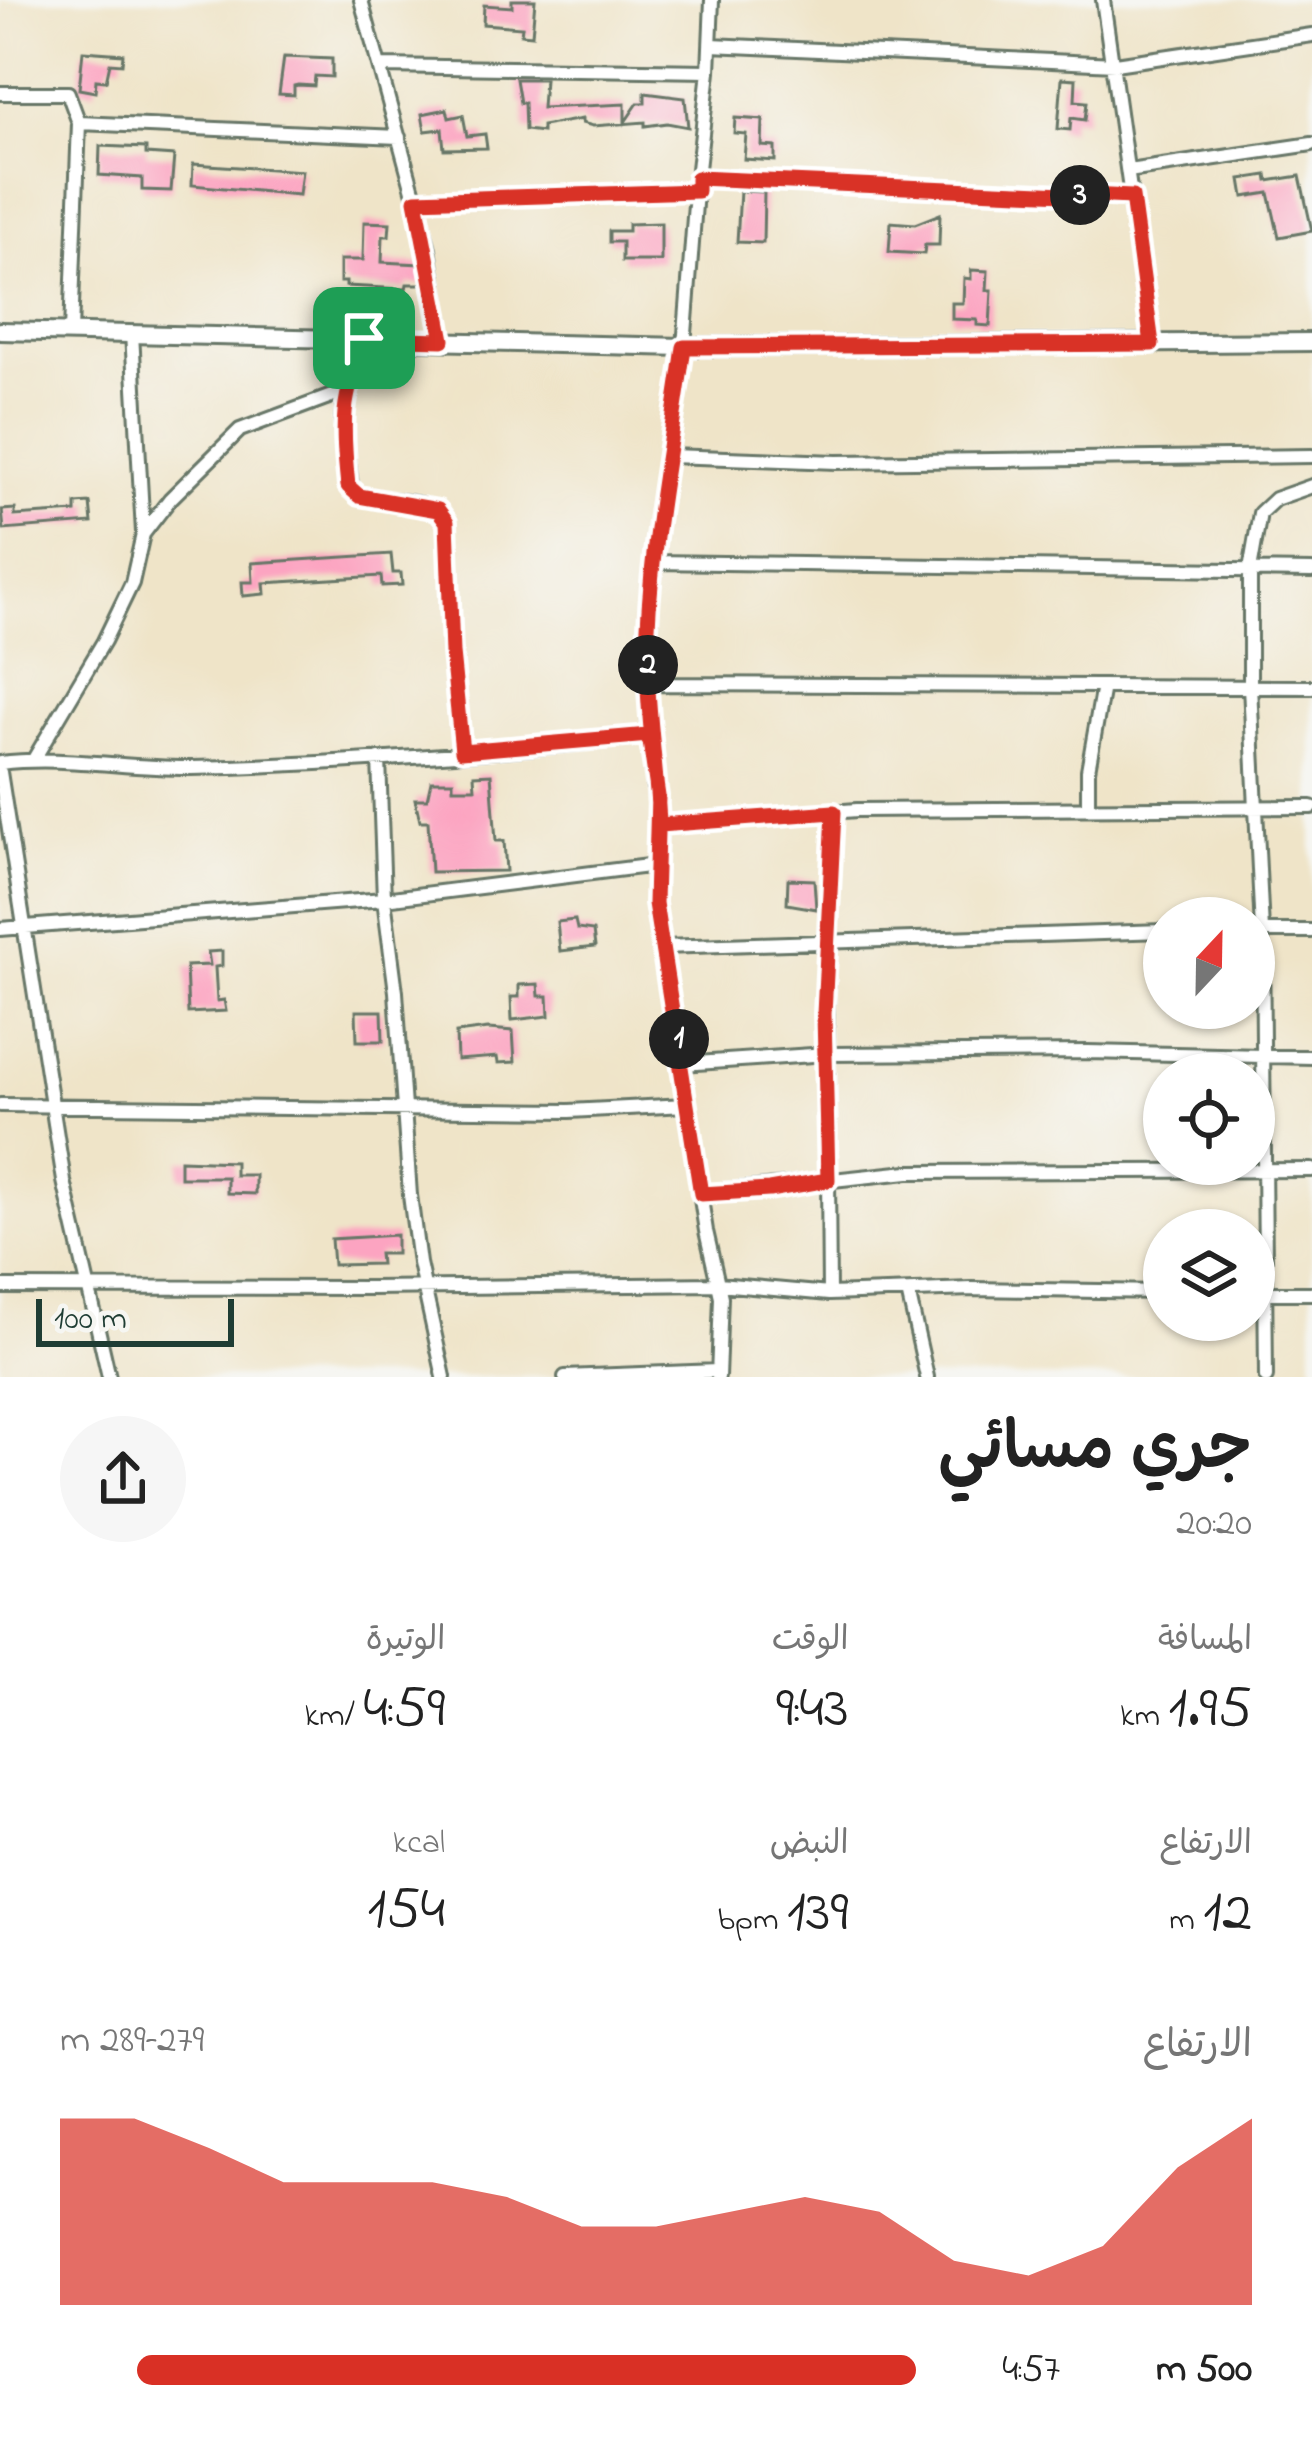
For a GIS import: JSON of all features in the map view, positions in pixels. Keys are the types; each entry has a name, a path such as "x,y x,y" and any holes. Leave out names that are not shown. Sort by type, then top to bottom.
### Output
{"street":[{"path":"361,0 416,200 443,340"},
{"path":"565,1377 718,1374 719,1284 655,903 659,825 648,684 654,562 684,347 712,0"},
{"path":"1103,0 1152,344"},
{"path":"711,45 1114,64 1312,35"},
{"path":"381,66 709,71"},
{"path":"0,93 68,93 79,123 71,332"},
{"path":"79,123 399,137"},
{"path":"1128,171 1312,144"},
{"path":"416,200 697,184 1132,197"},
{"path":"0,331 684,347 1312,342"},
{"path":"34,759 132,583 143,534 132,333"},
{"path":"364,338 345,391 342,420 352,493 423,504 438,510 447,522 462,751"},
{"path":"143,534 170,499 240,430 345,391"},
{"path":"669,456 901,462 1312,456"},
{"path":"1258,897 1250,570 1260,512 1275,499 1312,486"},
{"path":"654,562 1312,571"},
{"path":"648,684 1312,687"},
{"path":"1088,808 1088,770 1103,686"},
{"path":"110,1377 67,1196 0,768 34,759 164,769 380,759 649,735"},
{"path":"380,759 384,899 415,1241 444,1377"},
{"path":"659,825 834,812 1312,807"},
{"path":"829,1294 826,940 834,812"},
{"path":"0,929 384,899 656,865"},
{"path":"1275,931 1312,932"},
{"path":"662,947 1143,932"},
{"path":"682,1064 827,1054 1143,1054"},
{"path":"1275,1057 1312,1057"},
{"path":"0,1105 569,1111 686,1105"},
{"path":"1275,1171 1312,1170"},
{"path":"701,1194 908,1172 1143,1171"},
{"path":"0,1287 719,1284 829,1294 1143,1292"},
{"path":"908,1292 927,1377"},
{"path":"1275,1293 1312,1293"},
{"path":"1264,1341 1266,1377"}],"building":[{"path":"512,0 535,0 532,35 521,34 522,27 483,24 484,5 512,7"},
{"path":"83,51 123,54 122,64 110,63 106,81 96,80 95,92 79,89"},
{"path":"284,57 332,59 332,77 315,76 314,86 298,85 294,95 279,94"},
{"path":"1062,78 1076,79 1075,101 1087,102 1085,120 1071,118 1070,130 1058,129"},
{"path":"516,79 544,79 542,108 625,104 625,122 638,103 645,103 645,93 685,98 688,127 645,126 645,122 593,126 582,119 542,126 542,132 525,130 524,103 520,103"},
{"path":"447,109 449,118 463,115 467,136 485,134 487,148 444,149 442,129 425,131 422,114"},
{"path":"735,118 763,120 762,146 775,147 775,161 744,159 746,134 734,133"},
{"path":"100,146 146,148 146,154 174,156 171,191 142,190 142,178 99,175"},
{"path":"193,164 302,171 299,195 192,185"},
{"path":"1267,175 1268,181 1300,176 1312,231 1279,237 1269,193 1244,197 1241,179"},
{"path":"740,191 764,192 763,243 737,242"},
{"path":"940,214 939,245 925,245 924,254 889,252 891,222 915,224"},
{"path":"364,222 390,223 389,236 383,236 382,262 421,264 424,284 407,284 406,289 340,282 340,260 363,260"},
{"path":"661,223 661,261 622,261 622,242 609,242 609,231 628,231 628,224"},
{"path":"971,270 988,271 990,326 952,319 952,303 963,303 964,278 971,279"},
{"path":"90,503 92,523 4,530 2,510 15,509 15,516 76,512 76,504"},
{"path":"391,554 393,573 401,573 402,585 382,586 381,576 264,583 265,594 243,596 242,582 253,582 252,563"},
{"path":"491,774 496,841 504,841 506,871 431,872 428,821 420,821 415,799 427,799 431,781 475,788 474,775"},
{"path":"788,879 814,880 816,909 787,904"},
{"path":"575,920 577,929 593,931 595,947 560,951 557,922"},
{"path":"222,951 222,966 215,967 217,1001 224,1000 226,1011 188,1013 186,966 210,965 208,952"},
{"path":"538,984 539,996 548,996 549,1016 512,1020 511,997 519,997 519,985"},
{"path":"356,1011 382,1011 383,1041 357,1041"},
{"path":"513,1031 515,1062 498,1063 497,1057 457,1060 456,1033"},
{"path":"180,1160 235,1162 235,1175 255,1175 255,1194 227,1193 227,1177 180,1177"},
{"path":"396,1235 396,1254 379,1254 380,1264 333,1265 331,1239"}],"route":[{"path":"364,338 345,391 342,420 348,486 359,496 423,504 438,510 447,522 462,751 649,735 658,796 655,903 701,1194 828,1180 824,1014 834,812 659,825 658,796 649,735 647,654 656,524 684,347 1152,344 1132,197 697,178 697,191 416,200 443,340 364,338"}]}
